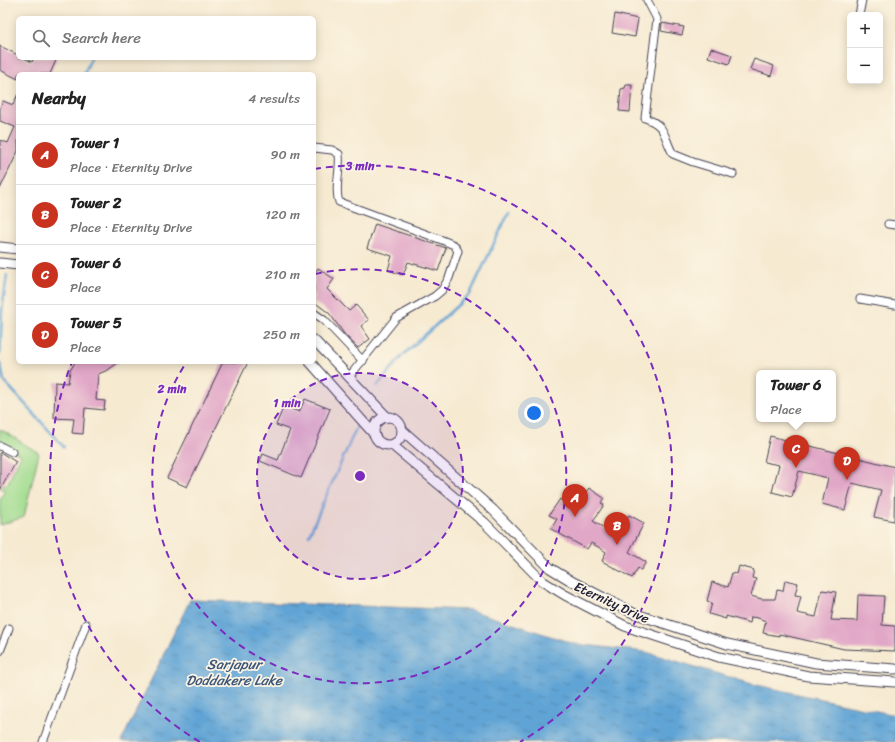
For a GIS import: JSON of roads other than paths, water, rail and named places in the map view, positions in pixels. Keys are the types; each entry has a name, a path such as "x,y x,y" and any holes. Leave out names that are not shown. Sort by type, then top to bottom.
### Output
{"street":[{"path":"647,0 657,19 645,118 654,121 660,126 673,154 693,162 733,174"},
{"path":"860,12 862,0"},
{"path":"316,148 332,150 339,154 340,162 336,195 339,202 442,240 454,245 458,251 449,278 442,290 435,296 396,318 349,377"},
{"path":"0,247 16,249"},
{"path":"0,263 16,265"},
{"path":"860,299 895,305"},
{"path":"316,314 324,320 363,361"},
{"name":"Eternity Drive","path":"316,342 387,417 396,419 402,426 403,431 494,510 550,568 573,582 633,613 727,644 816,663 895,669"},
{"name":"Eternity Drive","path":"312,364 374,434 376,439 383,445 392,445 485,522 542,581 565,595 625,626 719,657 801,675 895,682"},
{"path":"374,434 375,425 378,421 387,417"},
{"path":"392,445 400,440 403,431"},
{"path":"0,446 12,452"},
{"path":"43,742 86,624"},
{"path":"0,651 9,628"}],"water":[{"name":"Sarjapur Doddakere Lake","path":"190,600 470,610 575,644 646,652 752,684 895,715 895,742 121,742"}],"waterway":[{"path":"85,72 90,60"},
{"path":"377,386 403,355 470,294 509,212"},
{"path":"0,354 2,310 7,275"},
{"path":"0,363 4,381 64,447"},
{"path":"309,535 358,424"}],"place":[{"name":"Tower 6","path":"796,468"},
{"name":"Tower 5","path":"847,480"},
{"name":"Tower 1","path":"575,517"},
{"name":"Tower 2","path":"617,545"}]}
